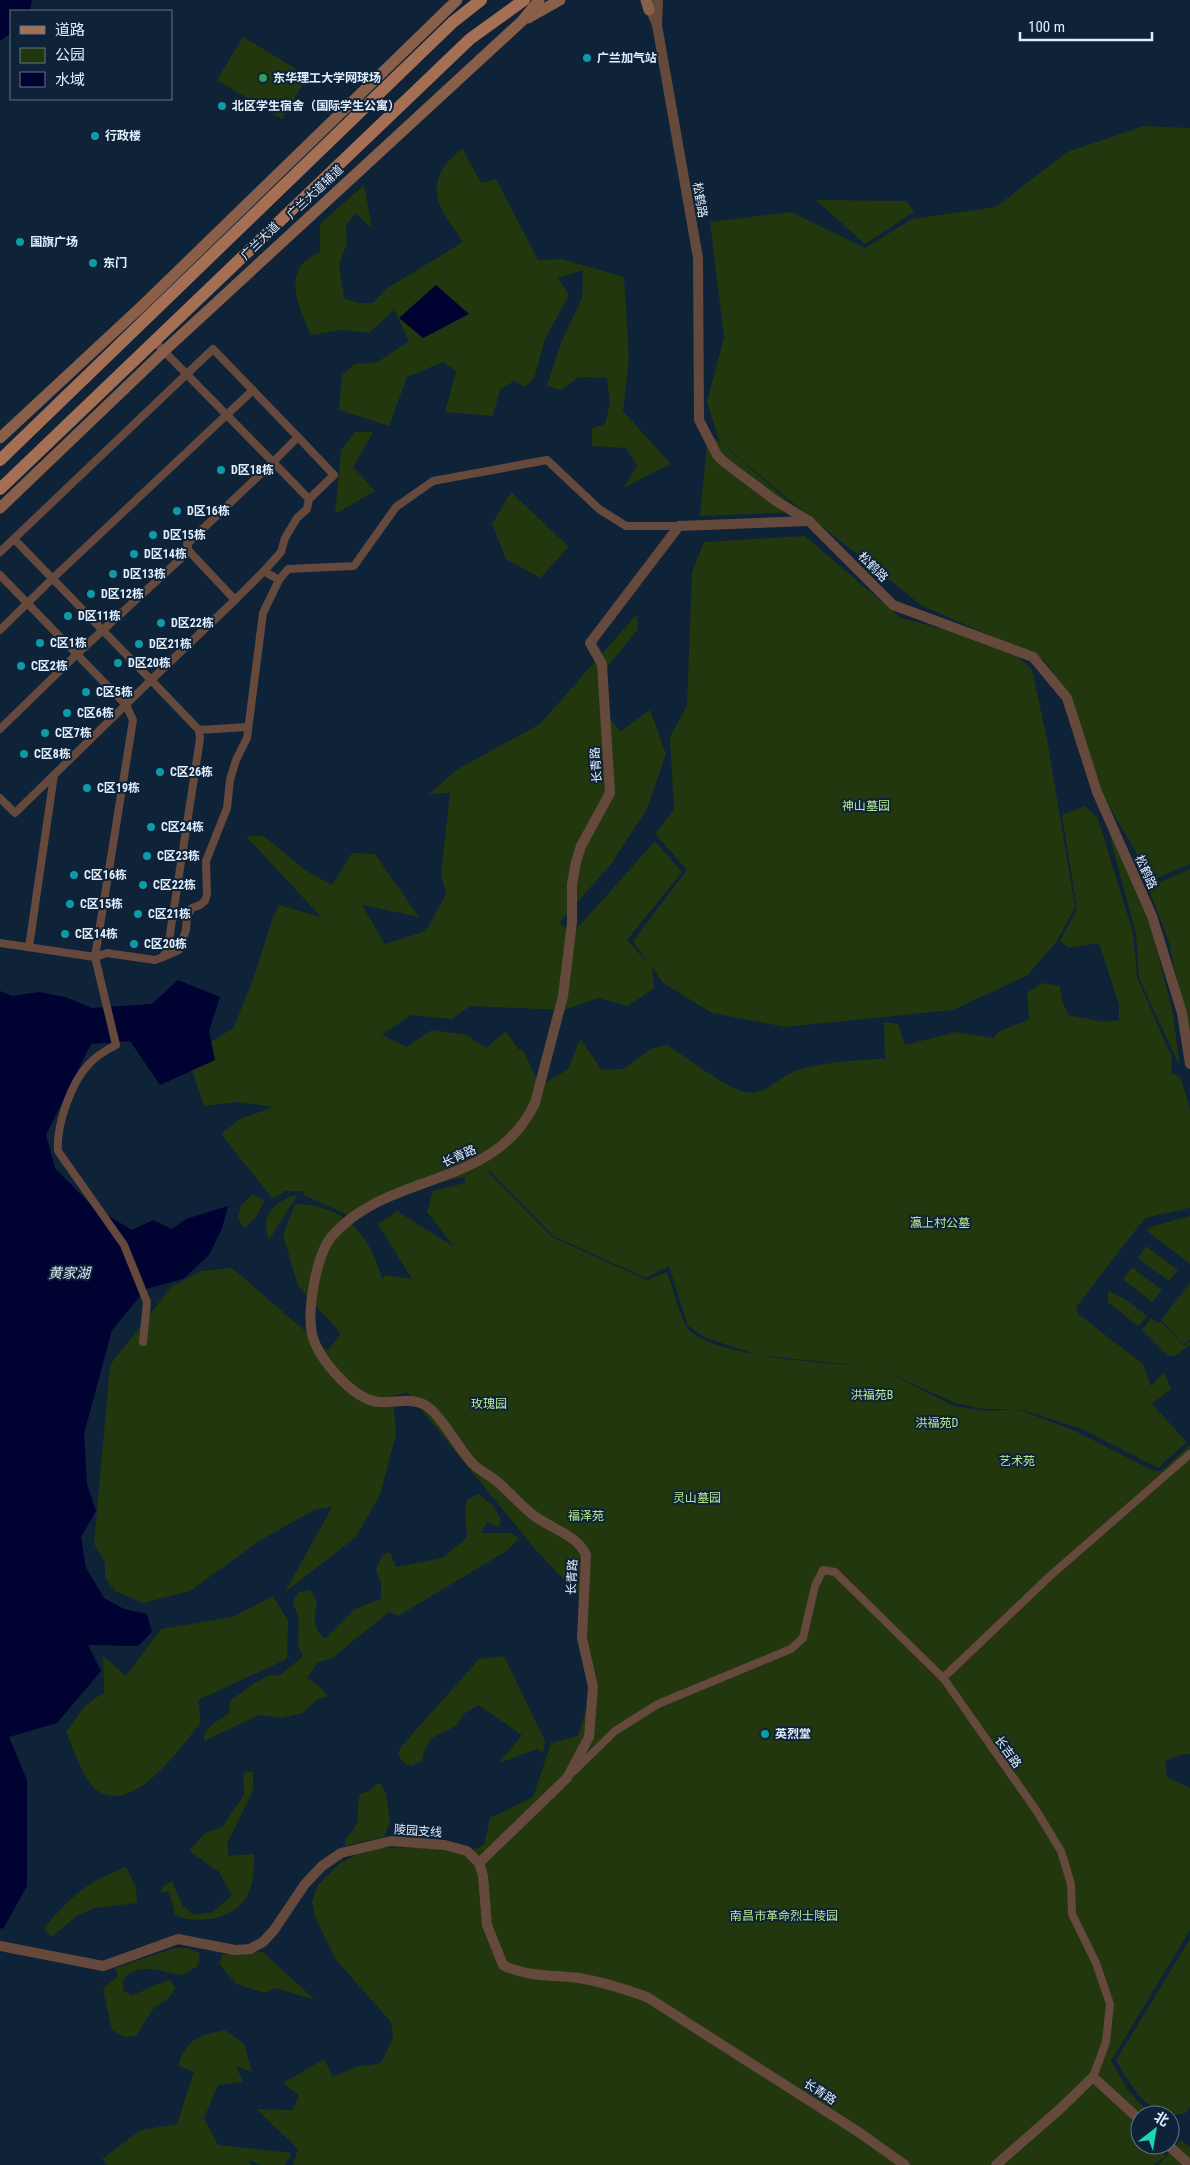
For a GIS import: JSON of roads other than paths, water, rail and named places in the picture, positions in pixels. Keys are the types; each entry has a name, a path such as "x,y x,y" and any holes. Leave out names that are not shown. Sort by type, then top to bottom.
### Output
{"main road":[{"path":"0,438 143,305 458,0"},
{"name":"广兰大道","path":"0,460 454,22 481,0"},
{"name":"广兰大道","path":"0,488 470,39 524,0"},
{"name":"广兰大道辅道","path":"0,508 164,351 522,21 539,0"},
{"path":"522,21 560,0"}],"street":[{"name":"松鹤路","path":"658,0 657,25 698,258 699,420 717,455 724,462 776,501 809,521 894,605 1033,657 1067,698 1097,792 1152,916 1182,1013 1190,1064"},
{"name":"松鹤路","path":"647,3 657,25"},
{"path":"154,342 309,499"},
{"path":"0,552 213,349 334,475 309,499 307,509 297,518 285,538 281,552 264,571 15,813 0,798"},
{"path":"0,630 253,390"},
{"path":"235,600 189,551 187,544 298,438"},
{"path":"0,943 95,957 107,953 155,960 180,950 186,930 187,916 192,908 200,906 205,900 208,888 206,861 227,808 230,780 236,760 244,746 263,612 279,580 288,569 354,566 396,507 433,481 547,460 599,508 626,526 809,521"},
{"name":"长青路","path":"567,1778 589,1737 593,1687 582,1638 586,1555 583,1548 533,1515 494,1479 473,1465 427,1406 409,1399 384,1402 372,1401 358,1395 346,1385 320,1352 312,1334 312,1295 316,1274 331,1237 364,1208 376,1201 456,1172 480,1161 496,1151 527,1119 535,1103 563,996 572,922 572,884 576,862 581,846 610,793 602,664 590,644 679,526"},
{"path":"14,539 199,730 199,746 168,947 163,956"},
{"path":"0,729 78,653 189,551"},
{"path":"264,571 279,580"},
{"path":"0,575 78,653 126,705 133,720 95,957 116,1045 102,1052 88,1065 79,1077 62,1120 57,1140 58,1151 124,1245 147,1302 143,1342"},
{"path":"199,730 247,727"},
{"path":"29,947 54,775"},
{"path":"943,1678 1050,1576 1190,1454"},
{"name":"长吉路","path":"567,1778 614,1731 658,1704 791,1649 803,1638 815,1586 823,1570 835,1572 943,1678 1036,1810 1061,1851 1071,1884 1072,1914 1096,1963 1110,2004 1106,2042 1093,2077"},
{"path":"479,1863 567,1778"},
{"name":"陵园支线","path":"0,1946 103,1966 178,1940 235,1950 250,1949 262,1942 274,1930 305,1884 322,1866 341,1853 391,1841 445,1846 467,1851 479,1863"},
{"name":"长青路","path":"479,1863 483,1876 486,1925 503,1965 513,1970 580,1978 617,1986 647,1997 860,2133 905,2165"},
{"path":"996,2165 1062,2108 1093,2077 1130,2111"},
{"path":"1179,2155 1190,2165"}],"water":[{"path":"0,0 32,0 30,10 10,10 10,34 0,41"},
{"path":"436,285 469,314 423,338 399,318"},
{"name":"黄家湖","path":"178,980 220,997 209,1031 215,1060 160,1085 130,1041 91,1044 46,1135 55,1168 92,1206 132,1230 153,1220 172,1229 186,1219 228,1206 222,1228 209,1255 183,1279 146,1289 112,1330 84,1434 87,1484 96,1511 81,1537 86,1568 104,1598 124,1609 147,1614 152,1632 138,1646 88,1645 101,1671 57,1723 9,1737 27,1780 27,1886 3,1929 0,1928 0,991 12,996 39,992 65,997 92,1008 152,1004"}],"place":[{"name":"广兰加气站","path":"587,58"},
{"name":"东华理工大学网球场","path":"263,78"},
{"name":"北区学生宿舍（国际学生公寓）","path":"222,106"},
{"name":"行政楼","path":"95,136"},
{"name":"国旗广场","path":"20,242"},
{"name":"东门","path":"93,263"},
{"name":"D区18栋","path":"221,470"},
{"name":"D区16栋","path":"177,511"},
{"name":"D区15栋","path":"153,535"},
{"name":"D区14栋","path":"134,554"},
{"name":"D区13栋","path":"113,574"},
{"name":"D区12栋","path":"91,594"},
{"name":"D区11栋","path":"68,616"},
{"name":"D区22栋","path":"161,623"},
{"name":"C区1栋","path":"40,643"},
{"name":"D区21栋","path":"139,644"},
{"name":"D区20栋","path":"118,663"},
{"name":"C区2栋","path":"21,666"},
{"name":"C区5栋","path":"86,692"},
{"name":"C区6栋","path":"67,713"},
{"name":"C区7栋","path":"45,733"},
{"name":"C区8栋","path":"24,754"},
{"name":"C区26栋","path":"160,772"},
{"name":"C区19栋","path":"87,788"},
{"name":"C区24栋","path":"151,827"},
{"name":"C区23栋","path":"147,856"},
{"name":"C区16栋","path":"74,875"},
{"name":"C区22栋","path":"143,885"},
{"name":"C区15栋","path":"70,904"},
{"name":"C区21栋","path":"138,914"},
{"name":"C区14栋","path":"65,934"},
{"name":"C区20栋","path":"134,944"},
{"name":"英烈堂","path":"765,1734"}],"park label":[{"name":"神山墓园","path":"866,806"},
{"name":"瀛上村公墓","path":"940,1223"},
{"name":"洪福苑B","path":"872,1395"},
{"name":"玫瑰园","path":"489,1404"},
{"name":"洪福苑D","path":"937,1423"},
{"name":"艺术苑","path":"1017,1461"},
{"name":"灵山墓园","path":"697,1498"},
{"name":"福泽苑","path":"586,1516"},
{"name":"南昌市革命烈士陵园","path":"784,1916"}]}
